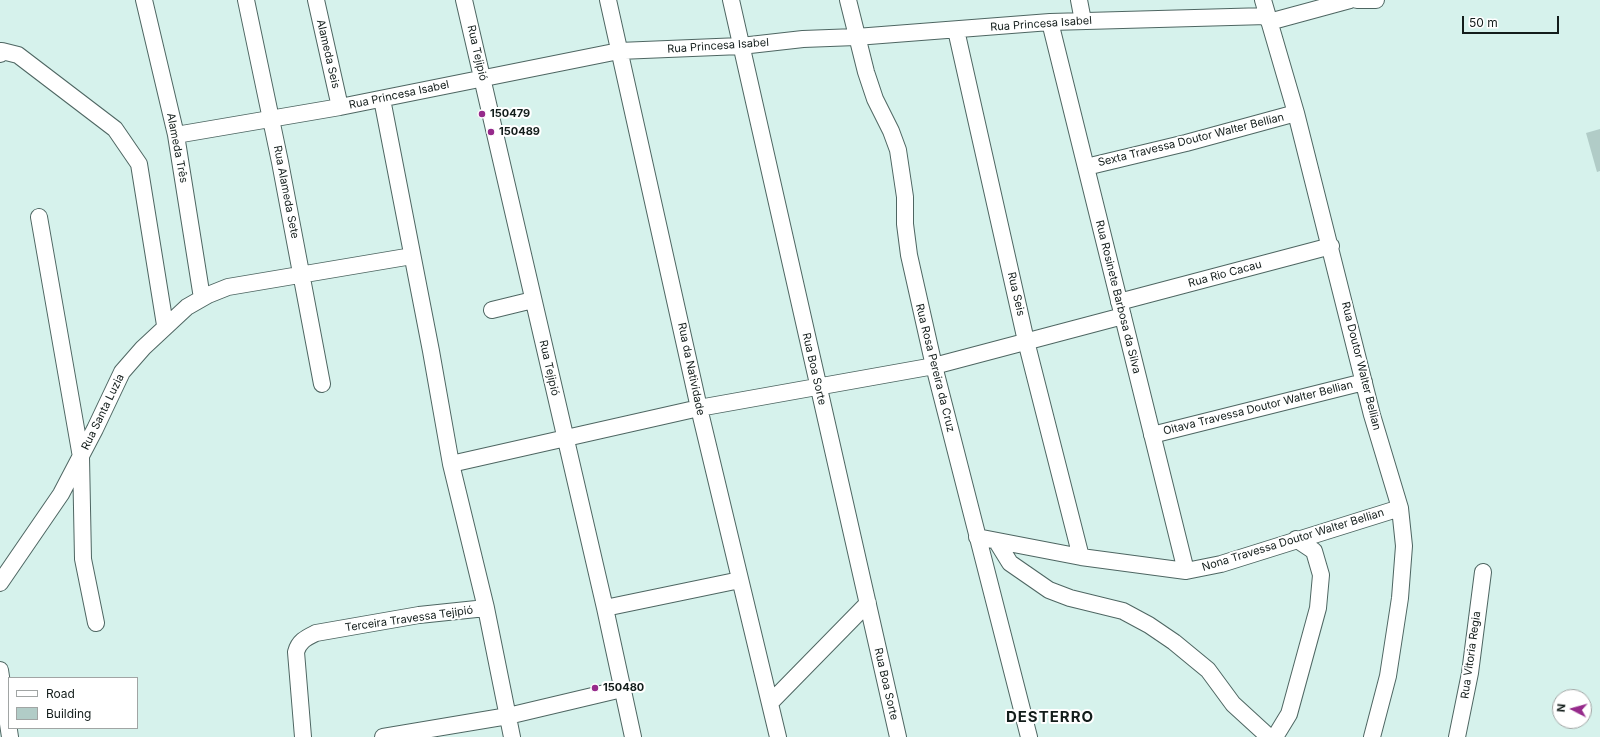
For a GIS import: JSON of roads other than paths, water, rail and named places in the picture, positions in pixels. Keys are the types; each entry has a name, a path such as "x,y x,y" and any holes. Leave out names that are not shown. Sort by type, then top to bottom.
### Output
{"street":[{"name":"Alameda Três","path":"144,0 176,135 202,298"},
{"name":"Rua Alameda Sete","path":"246,0 303,274 322,384"},
{"name":"Alameda Seis","path":"316,0 340,107"},
{"name":"Rua Tejipió","path":"464,0 605,608 633,737"},
{"name":"Rua da Natividade","path":"608,0 699,408 771,702 778,737"},
{"name":"Rua Boa Sorte","path":"731,0 898,737"},
{"name":"Rua Rosa Pereira da Cruz","path":"848,0 856,37 875,100 891,131 898,150 905,197 905,224 908,255 934,366 1029,737"},
{"path":"1079,0 1083,21"},
{"name":"Rua Doutor Walter Bellian","path":"1263,0 1296,113 1331,246 1364,382 1400,508 1404,546 1400,598 1388,676 1372,737"},
{"name":"Rua Princesa Isabel","path":"176,135 340,107 483,77 619,51 741,46 803,39 856,37 1050,22 1268,19 1350,0"},
{"path":"1357,0 1376,0"},
{"name":"Rua Rosinete Barbosa da Silva","path":"1050,22 1186,571"},
{"name":"Rua Seis","path":"956,30 1026,341 1082,557"},
{"path":"0,54 2,51 18,55 114,129 139,164 165,325"},
{"path":"382,99 431,351 450,464 486,608"},
{"name":"Sexta Travessa Doutor Walter Bellian","path":"1086,167 1186,143 1296,113"},
{"path":"39,217 81,457 82,559 96,623"},
{"name":"Rua Rio Cacau","path":"450,464 699,408 934,366 1026,341 1121,309 1331,246"},
{"name":"Rua Santa Luzia","path":"0,583 61,494 81,457 122,372 165,325 187,307 202,298 228,287 412,256"},
{"path":"492,310 533,300"},
{"name":"Oitava Travessa Doutor Walter Bellian","path":"1152,434 1364,382"},
{"name":"Nona Travessa Doutor Walter Bellian","path":"977,536 997,542 1031,546 1082,557 1186,571 1221,564 1296,539 1400,508"},
{"path":"1275,737 1289,714 1318,608 1321,575 1314,550 1296,539"},
{"path":"997,542 1010,563 1049,590 1070,598 1123,611 1149,625 1174,642 1208,670 1233,704 1270,737"},
{"name":"Rua Vitoria Regia","path":"1457,737 1470,673 1483,572"},
{"path":"605,608 740,580"},
{"path":"771,702 868,603"},
{"name":"Terceira Travessa Tejipió","path":"303,737 296,652 298,646 305,639 316,633 419,615 486,608 512,737"},
{"path":"0,670 8,724"},
{"path":"383,737 412,734 508,716 622,689"}],"place":[{"name":"150479","path":"482,114"},
{"name":"150489","path":"491,132"},
{"name":"150480","path":"595,688"}],"district":[{"name":"DESTERRO","path":"1050,717"}]}
